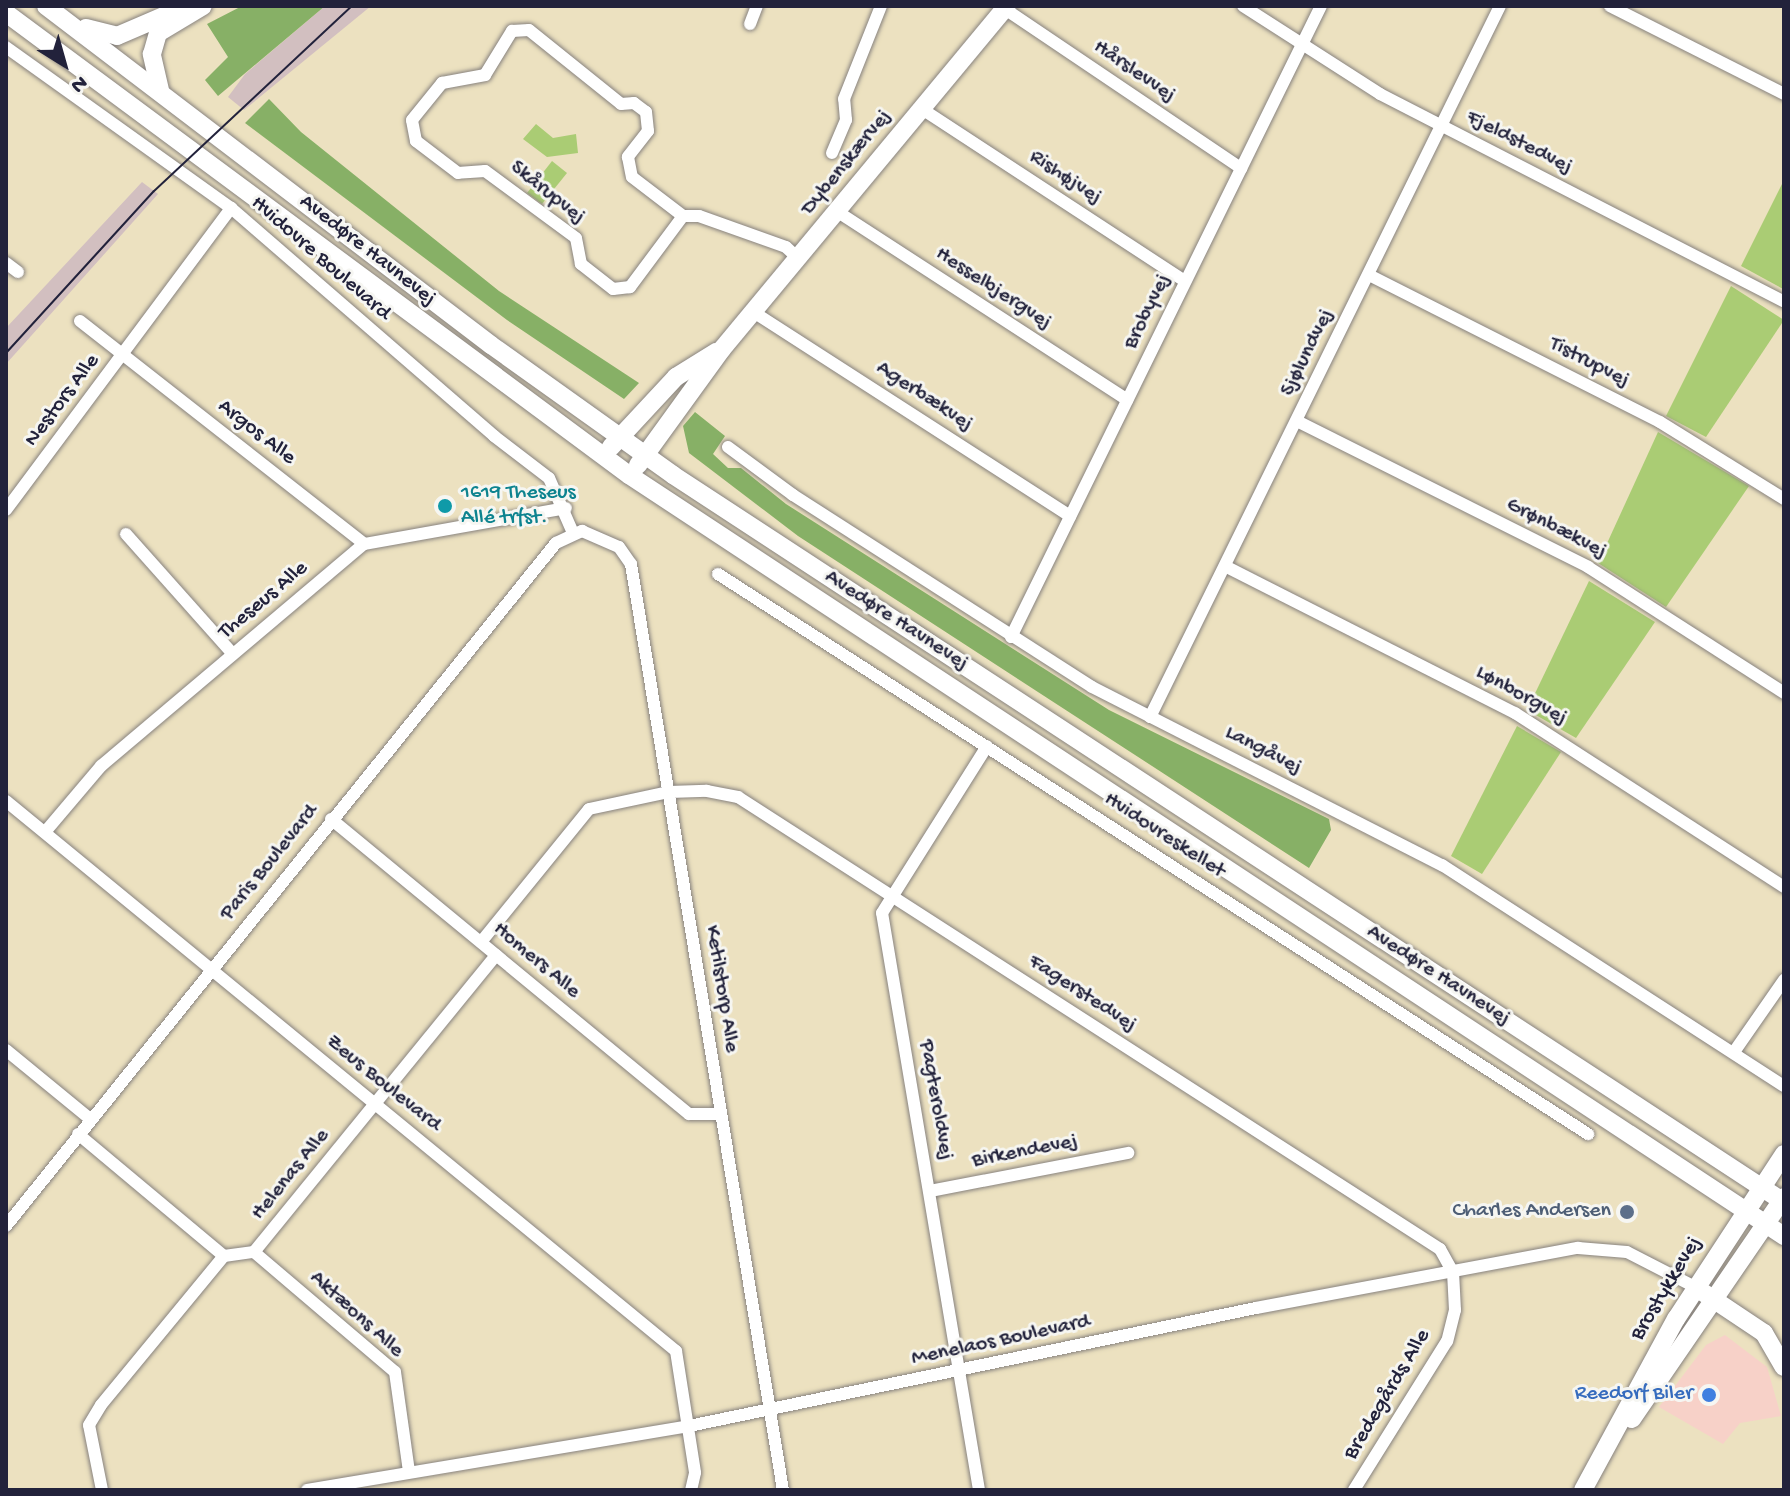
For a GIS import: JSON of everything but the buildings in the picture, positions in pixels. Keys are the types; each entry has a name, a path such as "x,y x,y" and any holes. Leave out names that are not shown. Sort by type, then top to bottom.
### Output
{"street":[{"name":"Avedøre Havnevej","path":"46,6 645,455 1783,1200"},
{"path":"71,23 117,36 187,6"},
{"path":"160,90 152,54 158,33 203,6"},
{"path":"750,24 757,6"},
{"path":"832,153 846,120 844,99 881,6"},
{"name":"Fjeldstedvej","path":"1243,6 1441,126 1784,302"},
{"name":"Brobyvej","path":"1011,637 1321,6"},
{"name":"Sjølundvej","path":"1150,717 1500,6"},
{"path":"1610,6 1784,94"},
{"name":"Dybenskærvej","path":"629,475 722,349 1006,7"},
{"name":"Hårslevvej","path":"1006,7 1241,168"},
{"name":"Avedøre Havnevej","path":"6,13 602,457 1485,1034 1784,1236"},
{"name":"Skårupvej","path":"683,216 630,287 613,289 581,264 576,238 485,171 458,173 416,141 412,120 442,83 485,75 512,31 529,30 621,104 634,103 646,112 648,131 628,157 632,177 683,216 699,216 786,247 799,259"},
{"name":"Hvidovre Boulevard","path":"6,47 231,208 549,478 566,508 573,533"},
{"name":"Rishøjvej","path":"922,109 1185,281"},
{"name":"Nestors Alle","path":"6,510 231,208"},
{"name":"Hesselbjergvej","path":"838,212 1127,400"},
{"path":"6,263 18,272"},
{"name":"Tistrupvej","path":"1369,275 1660,422 1784,499"},
{"name":"Agerbækvej","path":"755,313 1070,516"},
{"name":"Nestors Alle","path":"80,321 123,354"},
{"name":"Dybenskærvej","path":"602,457 676,377 722,349"},
{"name":"Argos Alle","path":"123,354 364,544"},
{"name":"Grønbækvej","path":"1297,421 1588,567 1784,693"},
{"name":"Langåvej","path":"728,447 1011,637 1150,717 1442,865 1784,1086"},
{"name":"Theseus Alle","path":"45,832 101,766 364,544 566,508"},
{"name":"Ketilstorp Alle","path":"573,533 608,540 631,564 783,1490"},
{"name":"Paris Boulevard","path":"6,1226 89,1118 556,543 573,533"},
{"path":"126,534 232,653"},
{"name":"Lønborgvej","path":"1225,566 1515,713 1784,887"},
{"name":"Hvidovreskellet","path":"718,574 1588,1134"},
{"name":"Pagteroldvej","path":"979,1490 882,913 890,894 987,746"},
{"name":"Fagerstedvej","path":"669,792 707,791 738,797 1440,1249 1453,1272"},
{"path":"481,942 589,809 669,792"},
{"name":"Zeus Boulevard","path":"6,801 676,1351 695,1473 691,1490"},
{"name":"Homers Alle","path":"331,819 689,1114 720,1114"},
{"name":"Helenas Alle","path":"224,1256 254,1252 496,955"},
{"path":"1734,1052 1784,980"},
{"path":"6,1050 89,1118"},
{"path":"78,1134 224,1256 89,1425 102,1490"},
{"name":"Birkendevej","path":"930,1191 1128,1153"},
{"name":"Brostykkevej","path":"1583,1490 1695,1287 1784,1154"},
{"name":"Brostykkevej","path":"1603,1456 1783,1200"},
{"name":"Menelaos Boulevard","path":"307,1490 689,1426 1453,1272 1604,1247 1627,1252 1695,1287"},
{"name":"Aktæons Alle","path":"254,1252 395,1372 409,1471"},
{"name":"Bredegårds Alle","path":"1354,1490 1447,1341 1455,1310 1453,1272"},
{"path":"1695,1287 1764,1333 1784,1367"},
{"path":"395,1475 395,1490"}],"shaded area":[{"path":"325,6 371,6 244,110 228,97 245,74"},
{"path":"142,182 158,194 6,364 6,328"},
{"path":"1725,1335 1767,1367 1781,1416 1740,1423 1723,1444 1659,1407 1706,1345"}],"green space":[{"path":"242,6 325,6 218,96 205,80 228,57 207,24"},
{"path":"269,99 301,132 499,291 639,383 624,399 507,320 245,123"},
{"path":"536,124 553,138 576,134 578,153 547,157 523,139"},
{"path":"552,161 567,173 542,204 527,193"},
{"path":"1784,180 1784,287 1783,289 1741,266"},
{"path":"1731,286 1784,320 1706,437 1666,416"},
{"path":"695,412 725,436 713,454 728,468 741,468 786,504 1109,710 1329,819 1331,830 1309,868 798,536 689,453 683,426"},
{"path":"1658,432 1749,486 1666,607 1598,563"},
{"path":"1589,581 1655,622 1576,738 1527,710"},
{"path":"1517,726 1561,752 1482,874 1451,856"}],"tram line":[{"path":"6,353 154,191 352,6"}],"place":[{"name":"1619 Theseus Allé trfst.","path":"445,506"},
{"name":"Charles Andersen","path":"1627,1212"},
{"name":"Reedorf Biler","path":"1709,1395"}]}
